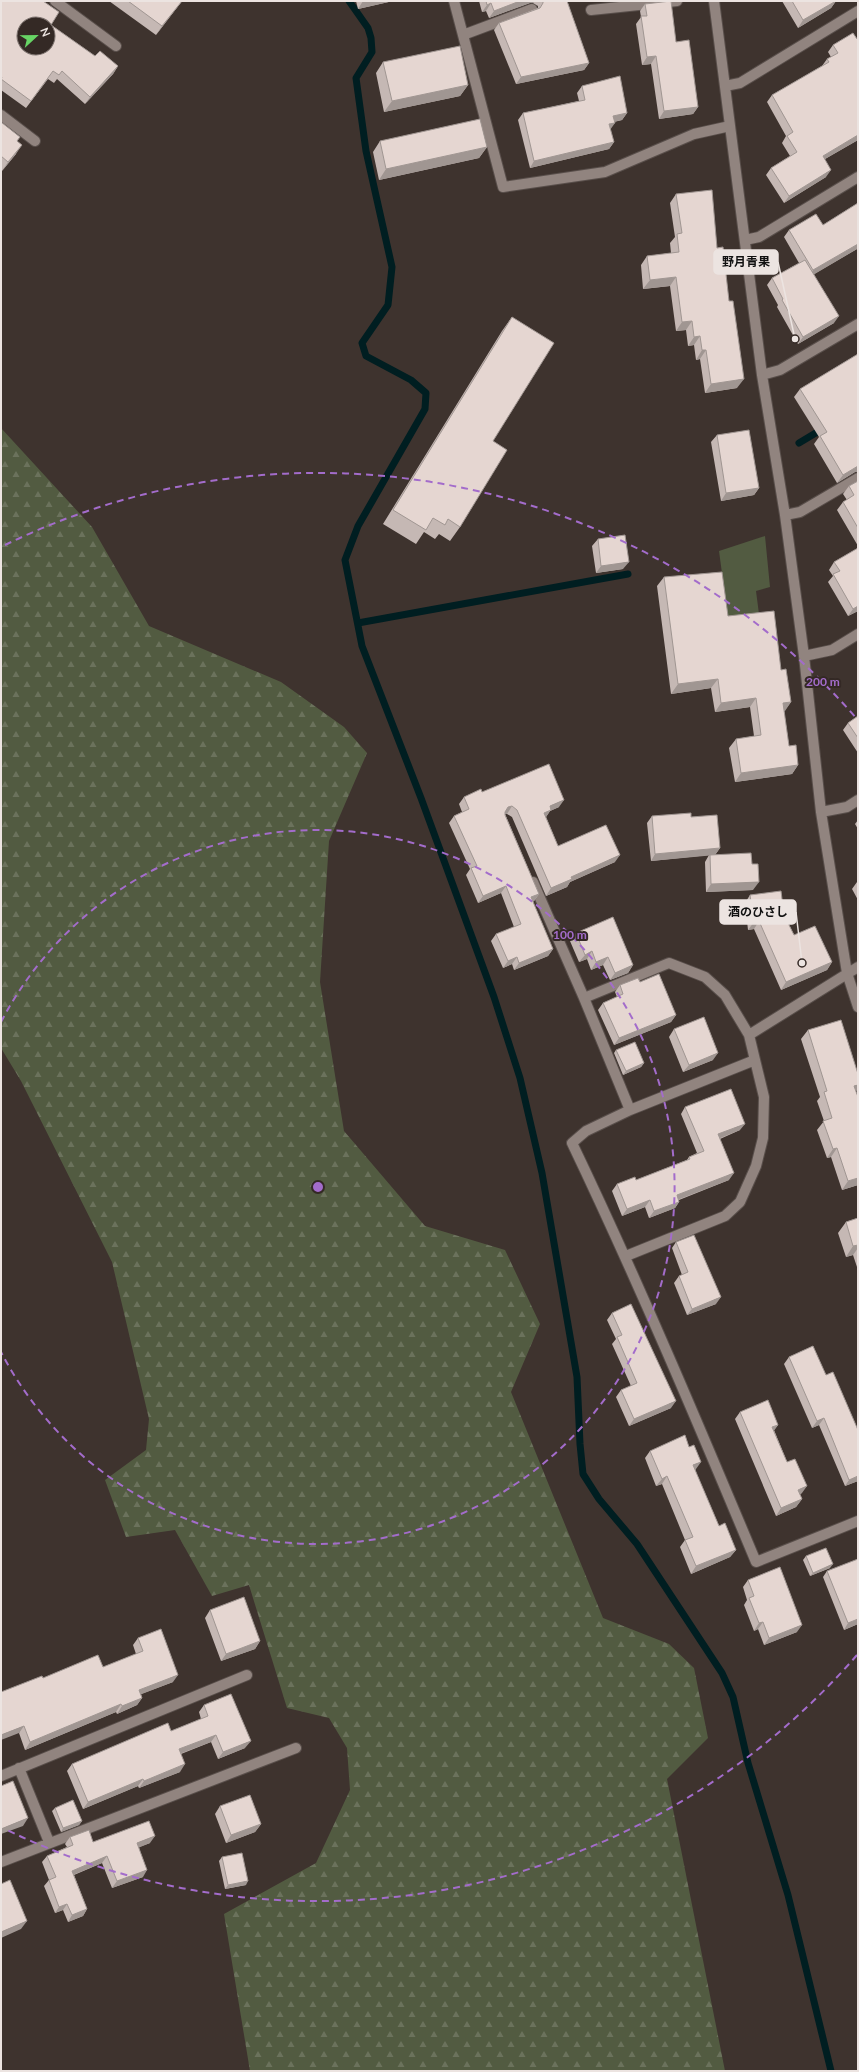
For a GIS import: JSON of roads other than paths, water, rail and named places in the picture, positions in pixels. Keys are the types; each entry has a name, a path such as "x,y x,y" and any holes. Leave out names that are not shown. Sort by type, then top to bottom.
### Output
{"street":[{"path":"55,1 116,46"},
{"path":"454,1 503,188 604,172 694,134 730,126"},
{"path":"591,10 677,1"},
{"path":"714,1 762,375 785,515 804,656 821,812 847,973 858,1007"},
{"path":"463,35 532,9"},
{"path":"725,86 740,83 858,12"},
{"path":"1,115 35,141"},
{"path":"745,240 760,237 858,177"},
{"path":"762,375 780,370 858,324"},
{"path":"785,515 800,512 858,478"},
{"path":"804,656 832,650 858,634"},
{"path":"821,812 847,807 858,800"},
{"path":"527,870 584,998 630,1110"},
{"path":"584,998 669,963 705,977 725,995 749,1035 764,1098 763,1138 756,1166 740,1202 724,1216 626,1256"},
{"path":"749,1035 858,967"},
{"path":"754,1060 630,1110 586,1131 572,1143 626,1256 756,1562 858,1522"},
{"path":"1,1776 247,1675"},
{"path":"1,1862 48,1842 296,1748"},
{"path":"20,1768 48,1842"}],"waterway":[{"path":"349,1 368,28 371,38 372,52 356,78 366,151 392,267 388,305 362,343 366,356 411,380 426,393 425,409 358,526 345,560 362,646 421,798 494,997 520,1078 542,1173 577,1377 583,1474 599,1499 637,1544 722,1673 733,1697 748,1763 788,1895 831,2071"},
{"path":"799,443 824,428"},
{"path":"358,623 628,574"}],"place":[{"name":"野月青果","path":"795,339"},
{"name":"酒のひさし","path":"802,963"}]}
